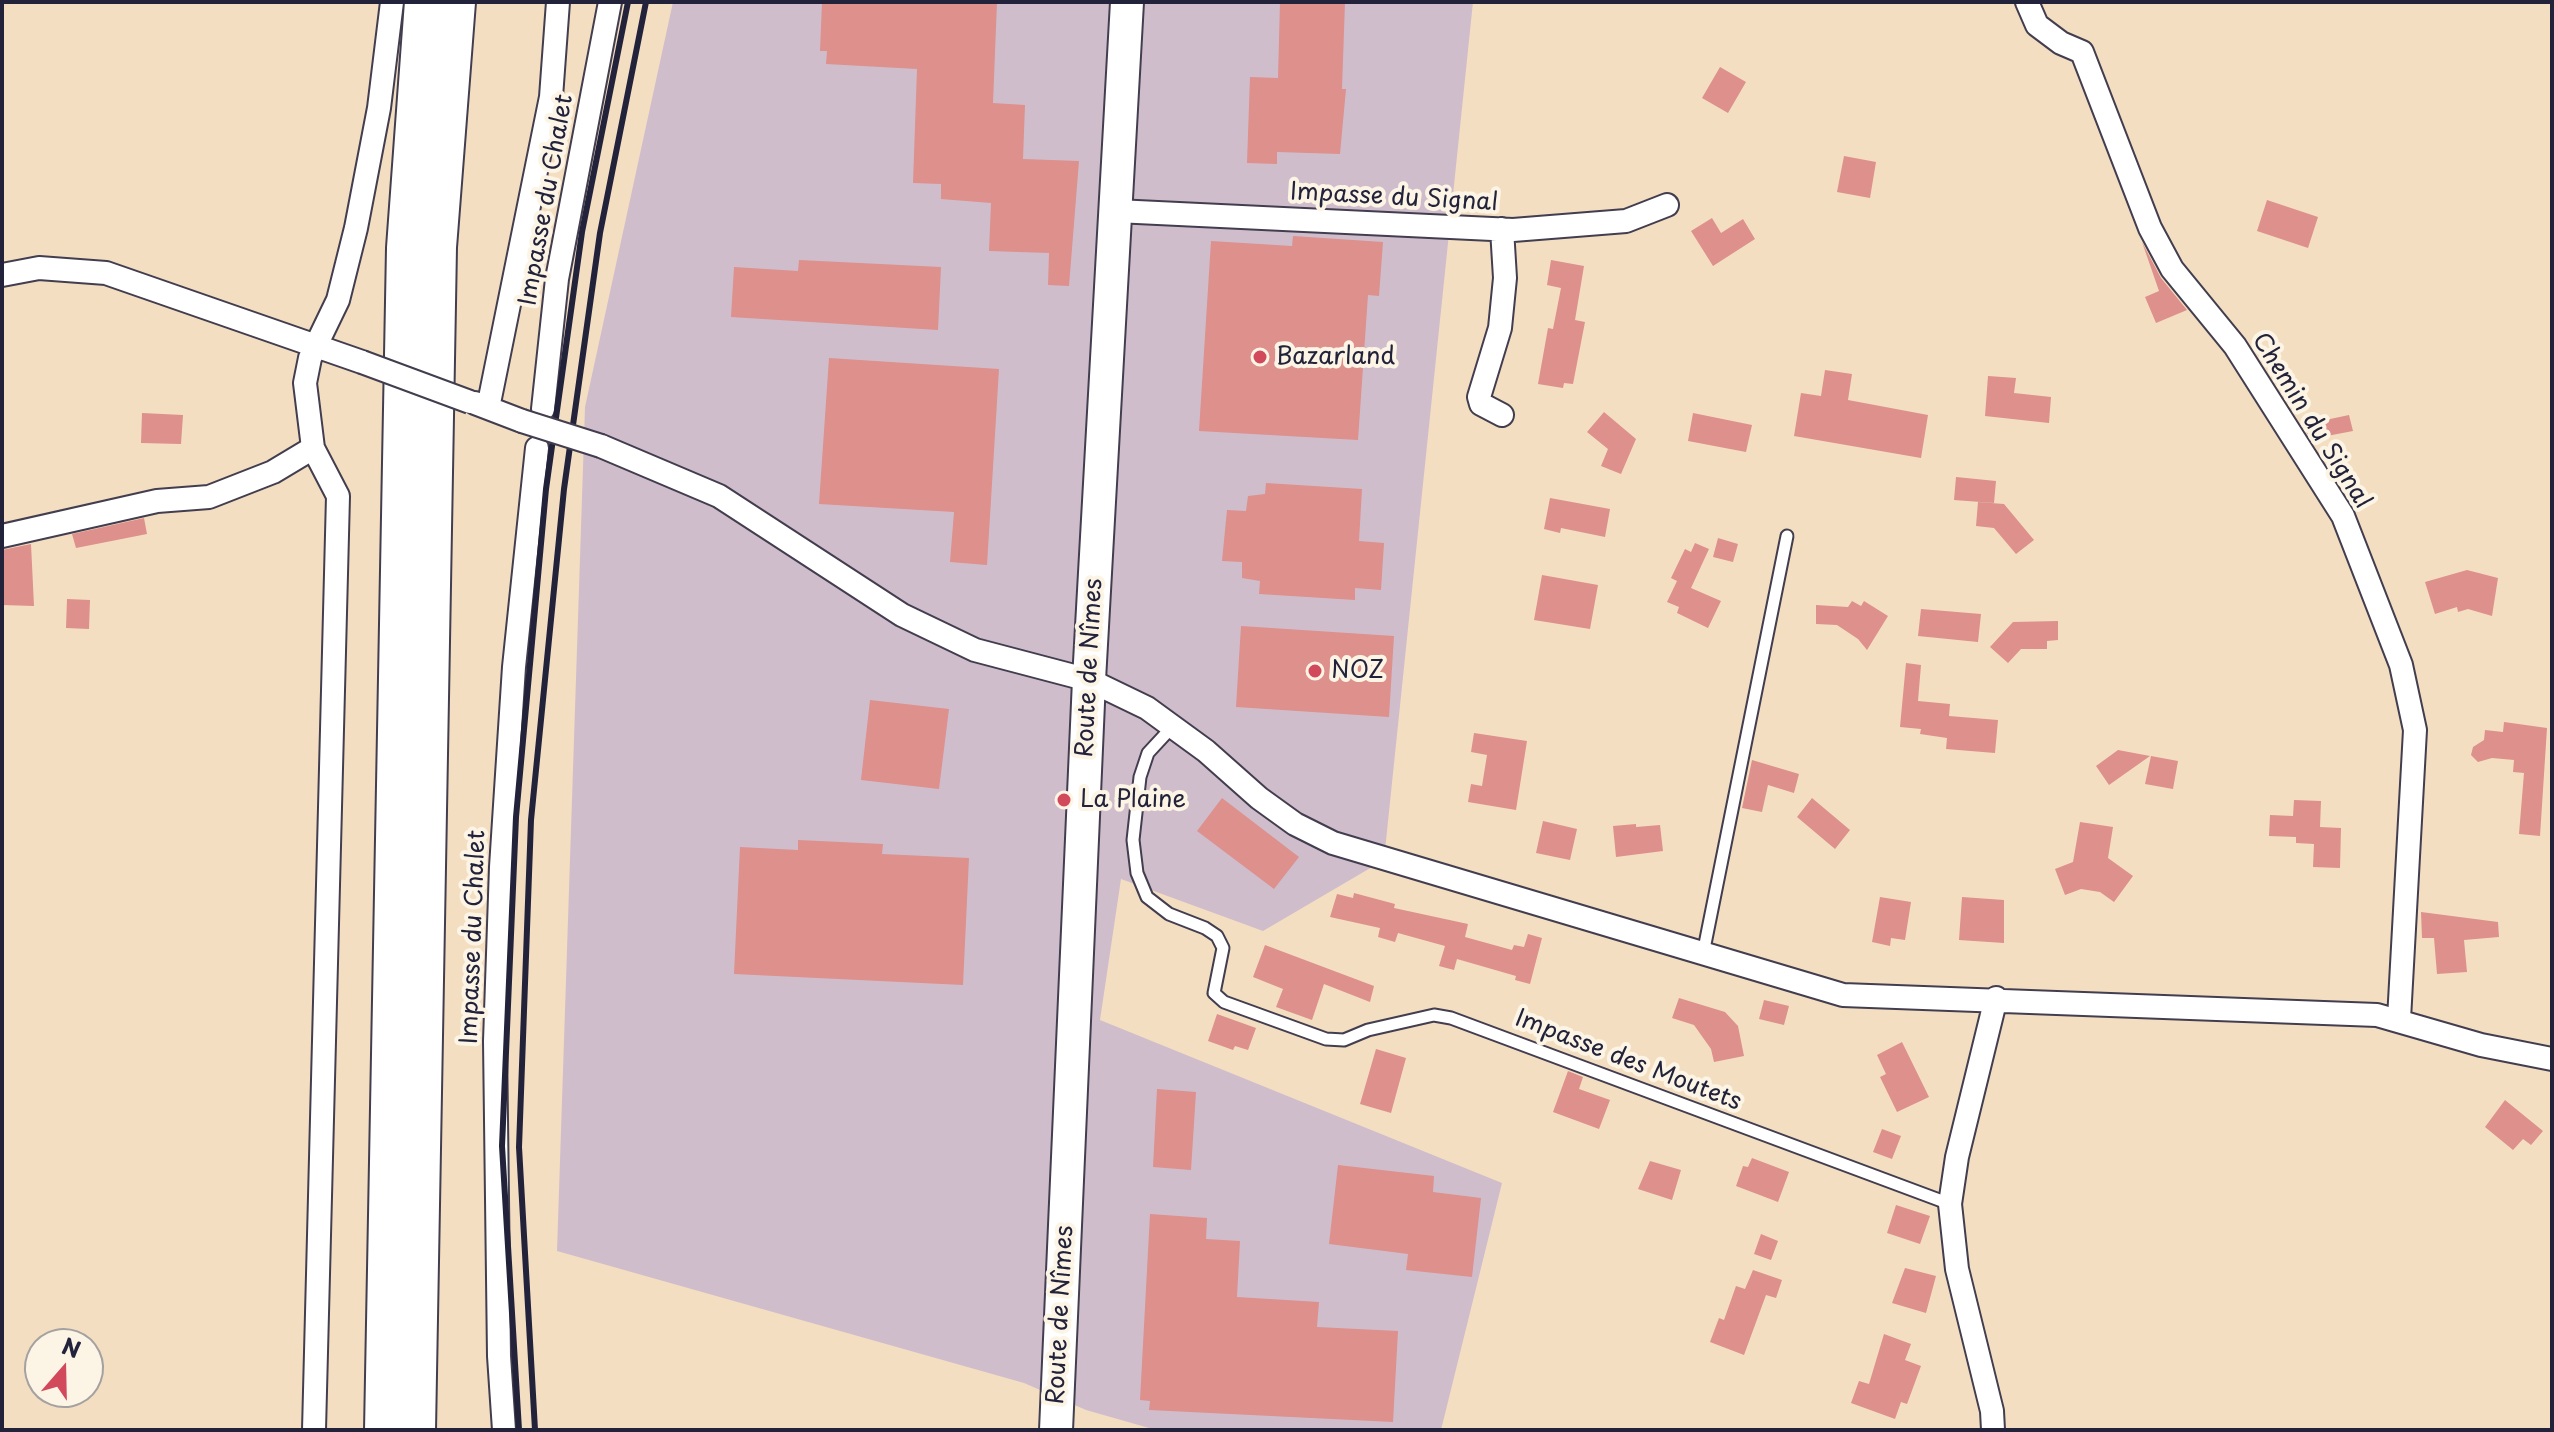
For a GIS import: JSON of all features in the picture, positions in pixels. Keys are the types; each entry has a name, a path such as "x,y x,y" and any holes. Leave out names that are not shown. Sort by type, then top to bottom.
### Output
{"highway":[{"path":"384,1430 406,248 424,2"},
{"path":"416,1430 437,247 456,2"}],"main road":[{"name":"Route de Nîmes","path":"1056,1430 1089,680 1127,2"}],"street":[{"path":"314,1430 319,1122 326,1007 338,496 313,448 305,383 316,346 338,300 356,228 379,108 392,2"},
{"path":"479,405 551,97 558,2"},
{"name":"Impasse du Chalet","path":"543,409 557,279 610,2"},
{"name":"Chemin du Signal","path":"2027,2 2037,25 2061,43 2082,52 2150,228 2172,269 2235,346 2343,516 2401,665 2415,730 2399,1019"},
{"name":"Impasse du Signal","path":"1116,211 1502,229 1626,221 1667,205"},
{"path":"1502,229 1505,278 1500,328 1479,397 1481,404 1502,415"},
{"path":"2,275 39,268 106,273 522,421 601,446 719,496 902,615 962,645 1089,680 1174,726 1259,798 1295,824 1333,843 1843,995 1996,998 2377,1015 2481,1045 2530,1053 2551,1061"},
{"path":"2,536 157,501 209,497 273,472 313,448"},
{"name":"Impasse du Chalet","path":"504,1430 498,1341 495,1041 501,867 514,667 537,448"},
{"path":"1993,1430 1992,1411 1957,1269 1950,1204 1957,1157 1996,998"}],"lane":[{"path":"1703,954 1787,536"},
{"name":"Impasse des Moutets","path":"1174,726 1148,753 1140,777 1133,840 1137,873 1147,897 1169,914 1217,936 1223,948 1214,993 1224,1002 1326,1039 1344,1040 1368,1030 1434,1015 1451,1018 1950,1204"}],"shaded area":[{"path":"673,2 1473,2 1384,860 1263,931 1121,879 1100,1020 1502,1183 1441,1430 1156,1430 1086,1410 1024,1383 557,1251 585,407"}],"building":[{"path":"822,2 997,2 993,103 1025,105 1023,159 1079,161 1069,286 1048,285 1049,253 989,251 991,203 941,199 941,184 913,183 917,69 826,64 827,51 820,51"},
{"path":"1280,2 1345,2 1342,89 1346,89 1340,154 1277,152 1277,164 1247,163 1250,77 1278,78"},
{"path":"1720,67 1746,82 1728,113 1702,98"},
{"path":"1844,156 1876,162 1870,198 1837,192"},
{"path":"2267,200 2318,217 2308,248 2257,231"},
{"path":"1712,218 1721,233 1743,219 1755,239 1713,266 1691,231"},
{"path":"1293,236 1383,242 1379,296 1368,295 1358,440 1199,431 1211,241 1292,246"},
{"path":"2142,242 2161,278 2187,310 2156,323 2145,297 2159,291"},
{"path":"799,260 941,267 938,330 731,317 734,267 798,271"},
{"path":"1551,260 1584,266 1575,320 1585,322 1573,384 1564,383 1563,388 1538,384 1548,328 1553,329 1561,288 1547,285"},
{"path":"829,358 999,369 987,565 950,562 954,512 819,504"},
{"path":"1825,370 1852,374 1848,400 1928,415 1921,458 1794,436 1801,393 1821,396"},
{"path":"1988,376 2016,378 2014,393 2051,397 2049,423 1985,416"},
{"path":"1604,412 1636,439 1621,474 1601,466 1608,449 1587,432"},
{"path":"142,413 183,415 181,444 141,443"},
{"path":"1693,413 1752,425 1746,452 1688,441"},
{"path":"2349,415 2353,431 2311,439 2302,425"},
{"path":"1956,477 1996,481 1994,503 1954,500"},
{"path":"1266,483 1362,489 1359,541 1384,543 1381,590 1355,588 1355,600 1259,594 1260,581 1242,578 1242,562 1222,561 1227,510 1246,511 1248,496 1265,494"},
{"path":"1550,498 1610,509 1605,537 1561,528 1560,533 1544,529"},
{"path":"1978,502 2004,504 2034,540 2016,554 1994,528 1976,526"},
{"path":"144,518 147,534 76,548 72,534"},
{"path":"1718,538 1738,544 1733,562 1713,557"},
{"path":"1695,543 1709,549 1691,588 1721,601 1708,628 1677,613 1679,607 1667,602 1677,581 1671,578 1685,549 1691,552"},
{"path":"31,544 34,606 2,605 2,550"},
{"path":"2467,570 2498,578 2492,616 2468,609 2458,612 2457,607 2435,614 2425,582"},
{"path":"1542,575 1598,585 1590,629 1534,620"},
{"path":"67,599 90,600 89,629 66,628"},
{"path":"1852,601 1861,606 1864,601 1888,616 1867,650 1858,639 1837,625 1816,624 1816,605 1848,607"},
{"path":"1921,609 1981,614 1978,642 1918,636"},
{"path":"2058,621 2058,640 2047,641 2047,649 2021,649 2008,663 1990,647 2013,622"},
{"name":"NOZ","path":"1241,626 1394,636 1389,717 1236,707"},
{"path":"1906,663 1921,665 1918,701 1950,704 1949,716 1998,720 1995,753 1946,749 1947,738 1920,734 1921,729 1900,727"},
{"path":"870,700 949,709 939,789 861,780"},
{"path":"2504,722 2547,728 2540,836 2519,834 2524,773 2513,772 2514,760 2492,758 2478,762 2471,755 2473,747 2484,740 2485,730 2503,732"},
{"path":"1474,733 1527,741 1516,810 1468,802 1471,784 1482,786 1487,755 1471,752"},
{"path":"2118,750 2150,756 2109,785 2096,766"},
{"path":"2151,756 2178,761 2173,789 2145,784"},
{"path":"1752,760 1799,774 1794,793 1768,785 1762,812 1742,808"},
{"path":"1222,798 1299,857 1274,889 1197,831"},
{"path":"1812,798 1850,830 1835,849 1797,817"},
{"path":"2294,800 2321,801 2320,827 2341,828 2340,868 2313,867 2314,844 2296,843 2296,837 2269,836 2270,815 2293,816"},
{"path":"1543,821 1577,829 1570,860 1536,853"},
{"path":"2080,822 2113,827 2108,858 2133,876 2114,902 2100,892 2081,889 2065,895 2055,869 2073,862"},
{"path":"1636,824 1636,827 1660,825 1663,851 1616,857 1613,826"},
{"path":"798,840 883,844 882,854 969,858 963,985 734,974 740,847 798,850"},
{"path":"1354,893 1395,904 1394,908 1468,924 1465,937 1512,950 1514,945 1524,947 1528,934 1542,938 1530,984 1515,980 1516,976 1457,959 1454,970 1439,966 1445,946 1398,933 1395,942 1378,937 1380,928 1330,917 1337,894 1353,898"},
{"path":"1880,897 1911,902 1905,940 1891,938 1890,946 1872,942"},
{"path":"1962,897 2004,900 2004,943 1959,940"},
{"path":"2421,912 2498,922 2499,937 2464,940 2467,972 2437,974 2434,938 2422,938"},
{"path":"1265,945 1374,986 1370,1002 1324,984 1312,1020 1276,1007 1283,989 1253,977"},
{"path":"1679,998 1725,1012 1738,1026 1744,1056 1714,1062 1711,1049 1694,1025 1672,1018"},
{"path":"1764,1000 1789,1006 1784,1025 1759,1019"},
{"path":"1217,1014 1256,1028 1248,1050 1235,1046 1233,1050 1208,1041"},
{"path":"1902,1042 1929,1097 1897,1112 1880,1077 1886,1074 1877,1055"},
{"path":"1376,1049 1406,1058 1391,1113 1360,1104"},
{"path":"1568,1071 1583,1077 1579,1089 1610,1100 1599,1129 1553,1112"},
{"path":"1157,1089 1196,1092 1191,1170 1153,1167"},
{"path":"2505,1100 2543,1131 2531,1145 2523,1139 2513,1150 2485,1127"},
{"path":"1882,1129 1901,1136 1892,1159 1873,1152"},
{"path":"1752,1158 1789,1172 1778,1202 1736,1186 1743,1166 1748,1167"},
{"path":"1650,1161 1681,1170 1672,1200 1638,1189"},
{"path":"1338,1165 1434,1176 1433,1192 1481,1198 1472,1277 1406,1270 1408,1254 1329,1244"},
{"path":"1896,1205 1930,1216 1920,1244 1887,1233"},
{"path":"1150,1214 1207,1218 1206,1239 1240,1241 1237,1297 1319,1302 1317,1327 1398,1331 1393,1422 1149,1410 1150,1401 1140,1400"},
{"path":"1761,1234 1778,1241 1771,1260 1754,1254"},
{"path":"1905,1268 1936,1276 1926,1313 1892,1303"},
{"path":"1753,1270 1782,1280 1776,1298 1766,1295 1744,1355 1710,1342 1719,1318 1724,1320 1736,1286 1745,1289"},
{"path":"1884,1334 1911,1344 1905,1360 1921,1366 1907,1404 1901,1402 1895,1419 1851,1403 1859,1381 1869,1384"}],"railway":[{"path":"519,1430 502,1146 516,817 546,489 582,232 628,2"},
{"path":"535,1430 519,1147 531,820 564,489 600,233 646,2"}],"place":[{"name":"Bazarland","path":"1260,357"},
{"name":"NOZ","path":"1315,671"},
{"name":"La Plaine","path":"1064,800"}]}
